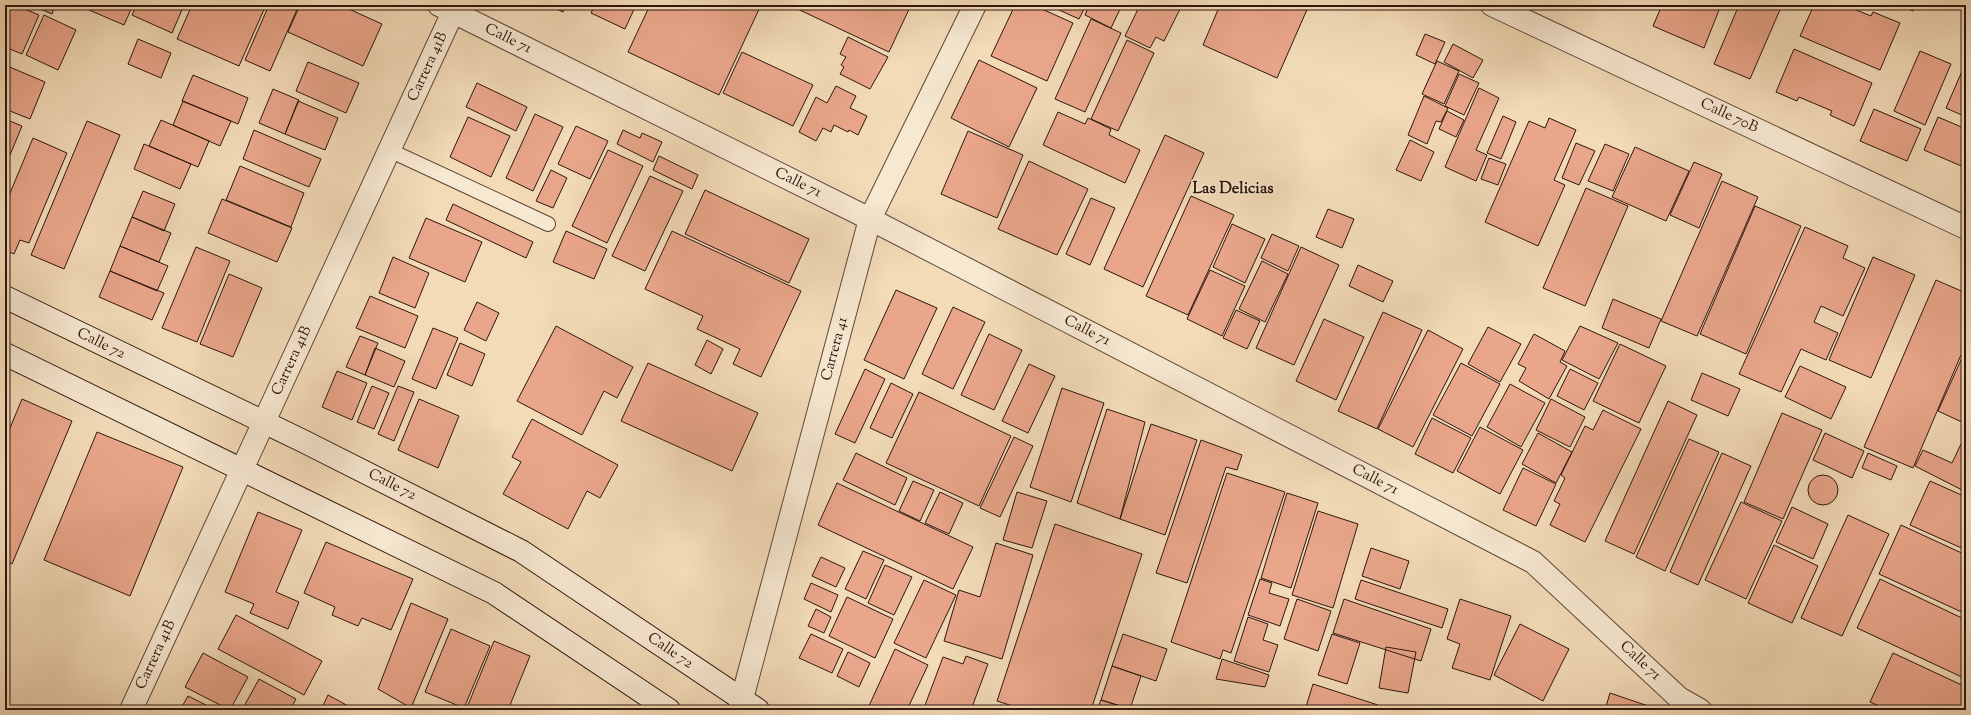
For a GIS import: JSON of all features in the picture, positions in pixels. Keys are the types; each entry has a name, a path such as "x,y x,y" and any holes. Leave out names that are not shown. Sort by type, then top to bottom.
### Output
{"street":[{"name":"Carrera 41","path":"746,706 870,219 975,5"},
{"name":"Calle 70B","path":"1492,5 1966,228"},
{"name":"Calle 71","path":"446,8 870,219 1533,562 1679,698 1700,710"},
{"name":"Carrera 41B","path":"131,710 389,150 446,8"},
{"name":"Calle 72","path":"5,297 303,440 521,551 746,706"},
{"path":"5,354 494,594 669,710"}],"lane":[{"path":"389,150 548,224"}],"building":[{"path":"5,5 15,5 39,15 22,54 5,47"},
{"path":"31,5 55,5 52,14"},
{"path":"91,5 133,5 124,25 89,10"},
{"path":"137,5 184,5 172,33 132,15"},
{"path":"192,5 266,5 239,66 177,39"},
{"path":"269,5 299,5 270,71 245,60"},
{"path":"300,5 340,5 382,24 363,66 288,32"},
{"path":"547,5 566,5 563,12"},
{"path":"595,5 636,5 625,29 591,13"},
{"path":"650,5 761,5 719,95 628,52"},
{"path":"789,5 911,5 889,52"},
{"path":"1015,5 1033,5 1073,23 1047,81 991,56"},
{"path":"1048,5 1086,5 1079,19"},
{"path":"1089,5 1122,5 1111,28 1085,15"},
{"path":"1140,5 1182,5 1164,41 1156,37 1150,48 1125,36"},
{"path":"1220,5 1309,5 1277,78 1203,45"},
{"path":"1662,5 1721,5 1704,48 1653,26"},
{"path":"1739,5 1782,5 1750,79 1714,64"},
{"path":"1814,5 1844,5 1871,16 1873,12 1900,23 1880,70 1800,36"},
{"path":"1898,5 1915,5 1913,11"},
{"path":"44,15 76,30 58,70 26,55"},
{"path":"1091,19 1121,33 1085,112 1055,99"},
{"path":"1425,34 1445,42 1435,64 1416,55"},
{"path":"848,37 888,57 870,89 840,74 844,67 841,65 846,57 840,54"},
{"path":"138,39 171,53 161,78 128,64"},
{"path":"1127,40 1154,53 1118,131 1091,119"},
{"path":"1453,44 1483,60 1473,78 1444,62"},
{"path":"1794,49 1872,83 1854,126 1830,115 1832,111 1799,97 1797,101 1776,92"},
{"path":"1920,51 1951,64 1925,125 1894,111"},
{"path":"742,52 813,85 793,126 723,93"},
{"path":"979,60 1037,88 1009,147 951,118"},
{"path":"1437,61 1459,71 1444,104 1422,94"},
{"path":"308,62 359,83 346,113 296,91"},
{"path":"1966,62 1966,117 1946,108"},
{"path":"5,65 45,82 30,119 5,109"},
{"path":"1459,74 1479,83 1464,115 1445,106"},
{"path":"193,75 248,98 238,124 182,101"},
{"path":"477,83 527,107 516,131 466,107"},
{"path":"836,86 856,96 850,108 867,116 858,135 834,125 831,132 823,128 816,141 799,132 816,97 827,103"},
{"path":"1479,88 1499,98 1476,150 1487,155 1476,181 1445,167"},
{"path":"273,89 299,100 285,134 259,123"},
{"path":"1424,96 1448,108 1441,122 1436,121 1427,144 1408,135"},
{"path":"183,101 231,121 220,146 173,125"},
{"path":"298,101 338,118 325,150 285,134"},
{"path":"1874,109 1921,129 1907,161 1860,141"},
{"path":"1447,111 1464,120 1456,137 1439,129"},
{"path":"1058,112 1085,124 1088,118 1111,129 1109,135 1140,150 1125,183 1043,145"},
{"path":"535,114 563,127 533,191 506,178"},
{"path":"1503,116 1516,122 1501,159 1487,153"},
{"path":"468,117 510,136 491,177 450,157"},
{"path":"1938,117 1966,129 1966,168 1924,150"},
{"path":"1549,118 1576,130 1554,180 1565,185 1538,246 1485,222 1529,121 1545,128"},
{"path":"5,119 22,126 10,155 5,153"},
{"path":"161,120 209,141 198,167 149,146"},
{"path":"87,121 120,135 64,269 31,255"},
{"path":"576,126 608,141 590,179 558,164"},
{"path":"254,130 321,159 309,187 243,159"},
{"path":"623,130 640,138 642,133 662,142 653,162 617,144"},
{"path":"968,131 1023,155 997,218 941,194"},
{"path":"1165,135 1204,153 1143,287 1104,269"},
{"path":"33,138 67,153 29,243 20,240 14,254 5,250 5,205"},
{"path":"1410,140 1434,152 1421,181 1396,170"},
{"path":"1576,143 1595,151 1579,185 1562,178"},
{"path":"144,144 191,164 180,189 134,169"},
{"path":"1605,144 1629,154 1613,191 1588,181"},
{"path":"1635,147 1689,171 1666,221 1612,197"},
{"path":"608,150 643,166 607,243 572,226"},
{"path":"659,156 698,175 692,189 653,170"},
{"path":"1489,158 1506,164 1498,185 1481,179"},
{"path":"1029,161 1088,189 1057,255 998,229"},
{"path":"1694,162 1722,174 1699,228 1670,215"},
{"path":"240,166 304,193 291,227 226,200"},
{"path":"551,170 567,178 553,208 536,201"},
{"path":"650,176 683,191 645,271 612,256"},
{"path":"1722,181 1758,197 1697,336 1661,321"},
{"path":"1586,188 1628,206 1585,306 1543,288"},
{"path":"705,190 809,239 789,283 685,234"},
{"path":"143,191 175,204 164,231 132,217"},
{"path":"1191,196 1234,215 1188,315 1146,296"},
{"path":"1091,198 1115,208 1090,265 1066,254"},
{"path":"222,199 292,228 277,262 208,233"},
{"path":"453,204 533,242 526,258 446,220"},
{"path":"1755,206 1801,226 1746,354 1700,334"},
{"path":"1328,209 1354,219 1342,248 1316,237"},
{"path":"132,217 171,233 159,262 120,246"},
{"path":"426,218 482,242 465,282 409,258"},
{"path":"1232,224 1265,239 1245,283 1213,267"},
{"path":"1805,227 1848,246 1843,258 1865,268 1843,316 1821,306 1814,322 1838,333 1826,360 1801,349 1781,392 1739,374"},
{"path":"566,231 607,249 594,279 553,262"},
{"path":"672,231 801,291 761,377 733,364 740,349 697,329 703,316 645,289"},
{"path":"1272,234 1299,246 1288,271 1261,258"},
{"path":"120,246 168,266 157,291 110,271"},
{"path":"196,247 230,261 197,342 162,328"},
{"path":"1301,247 1339,265 1294,365 1256,348"},
{"path":"393,257 429,273 415,308 379,293"},
{"path":"1873,257 1915,275 1871,378 1829,360"},
{"path":"1262,261 1288,274 1265,322 1239,309"},
{"path":"1358,265 1393,281 1383,302 1349,286"},
{"path":"1210,270 1245,286 1222,336 1187,319"},
{"path":"110,271 164,293 152,320 99,297"},
{"path":"229,274 262,288 233,357 200,344"},
{"path":"1936,280 1966,293 1966,343 1913,468 1864,447"},
{"path":"896,290 937,308 904,379 864,360"},
{"path":"370,296 418,316 405,348 356,328"},
{"path":"1613,299 1661,319 1649,348 1602,328"},
{"path":"477,302 499,313 486,341 464,330"},
{"path":"953,307 985,322 953,389 922,374"},
{"path":"1236,310 1260,321 1247,349 1223,338"},
{"path":"1383,312 1422,330 1377,429 1338,411"},
{"path":"1324,319 1364,337 1336,400 1296,381"},
{"path":"556,326 633,367 617,398 604,391 582,435 517,401"},
{"path":"1580,326 1618,343 1599,379 1562,360"},
{"path":"1488,327 1521,344 1500,382 1468,364"},
{"path":"433,328 458,338 436,389 412,379"},
{"path":"1428,330 1463,349 1413,447 1378,429"},
{"path":"989,334 1022,350 994,410 961,395"},
{"path":"1534,334 1565,351 1560,362 1567,366 1549,399 1519,381 1526,368 1518,364"},
{"path":"360,336 378,343 365,375 346,367"},
{"path":"707,340 723,349 711,374 695,365"},
{"path":"460,343 485,354 472,386 447,375"},
{"path":"1620,344 1666,366 1639,423 1593,401"},
{"path":"375,348 405,361 394,387 365,375"},
{"path":"1966,349 1966,424 1938,411"},
{"path":"648,363 758,413 732,471 621,421"},
{"path":"1461,363 1500,384 1472,436 1433,415"},
{"path":"1029,364 1055,376 1028,433 1002,421"},
{"path":"1800,366 1846,387 1831,419 1785,397"},
{"path":"865,369 885,379 855,443 835,434"},
{"path":"1570,369 1598,383 1584,410 1557,396"},
{"path":"337,371 367,383 352,420 322,407"},
{"path":"1702,373 1740,389 1728,416 1691,400"},
{"path":"891,383 913,394 892,438 870,428"},
{"path":"1510,384 1545,403 1521,447 1487,427"},
{"path":"372,386 389,393 374,429 357,422"},
{"path":"398,386 414,392 394,441 378,434"},
{"path":"1062,388 1104,403 1071,502 1030,487"},
{"path":"919,392 1011,436 979,506 886,463"},
{"path":"22,399 72,421 12,564 5,561 5,440"},
{"path":"419,399 459,416 438,468 398,450"},
{"path":"1551,399 1585,417 1570,447 1536,430"},
{"path":"1668,401 1697,415 1634,554 1605,541"},
{"path":"1107,409 1145,422 1120,519 1077,503"},
{"path":"1603,410 1641,429 1585,542 1550,525 1560,504 1554,501 1565,478 1561,475 1585,426 1593,430"},
{"path":"1782,413 1822,430 1783,519 1744,502"},
{"path":"1432,418 1471,438 1453,473 1415,454"},
{"path":"532,419 618,465 600,498 587,491 568,529 503,494 521,462 512,457"},
{"path":"1151,424 1197,440 1165,535 1120,519"},
{"path":"1480,427 1523,450 1500,494 1457,471"},
{"path":"97,432 183,467 130,596 44,560"},
{"path":"1538,433 1572,452 1556,483 1522,464"},
{"path":"1825,433 1864,451 1852,478 1813,460"},
{"path":"1014,437 1033,446 1000,517 980,508"},
{"path":"1689,439 1719,452 1665,571 1636,557"},
{"path":"1201,440 1242,455 1237,470 1226,467 1187,583 1156,573"},
{"path":"1961,444 1966,447 1966,492 1915,466 1923,450 1952,463"},
{"path":"856,453 907,478 895,505 843,480"},
{"path":"1722,453 1751,466 1698,585 1670,572"},
{"path":"1868,453 1897,466 1891,480 1862,468"},
{"path":"1523,468 1556,484 1536,526 1503,510"},
{"path":"1227,473 1285,492 1231,653 1223,650 1220,659 1171,642"},
{"path":"1823,475 1833,480 1838,490 1833,500 1823,505 1813,500 1808,490 1813,480"},
{"path":"913,481 934,490 920,521 899,511"},
{"path":"1930,481 1966,497 1966,550 1910,525"},
{"path":"837,483 973,547 953,589 818,525"},
{"path":"940,492 963,503 949,534 925,523"},
{"path":"1017,492 1047,501 1032,548 1003,540"},
{"path":"1287,493 1318,503 1291,588 1261,578"},
{"path":"1741,502 1782,521 1746,599 1705,580"},
{"path":"1792,507 1828,524 1813,559 1776,542"},
{"path":"1318,511 1358,524 1333,608 1292,595"},
{"path":"258,512 302,530 276,592 299,602 288,629 250,613 254,604 225,592"},
{"path":"1848,515 1889,534 1842,636 1801,618"},
{"path":"1055,524 1142,554 1091,710 1025,710 997,701"},
{"path":"1901,525 1966,555 1966,614 1879,574"},
{"path":"326,542 413,579 391,630 362,618 358,626 332,615 335,607 304,593"},
{"path":"996,543 1033,555 1002,659 944,641 959,590 980,597"},
{"path":"1774,545 1818,566 1792,623 1748,603"},
{"path":"1371,548 1409,561 1400,589 1362,576"},
{"path":"863,551 884,560 866,599 845,589"},
{"path":"821,557 845,568 836,587 812,576"},
{"path":"885,565 912,577 894,615 868,603"},
{"path":"1260,579 1272,583 1269,593 1289,599 1280,626 1248,615"},
{"path":"1880,579 1966,620 1966,679 1857,628"},
{"path":"924,580 956,595 926,658 894,643"},
{"path":"1361,580 1448,609 1442,628 1355,599"},
{"path":"811,583 838,595 831,612 804,599"},
{"path":"847,597 893,619 875,658 829,636"},
{"path":"1297,599 1331,611 1318,651 1284,639"},
{"path":"1344,599 1431,629 1421,661 1333,633"},
{"path":"1460,599 1511,616 1490,680 1452,668 1460,644 1447,639"},
{"path":"411,603 448,619 411,708 378,689"},
{"path":"816,609 831,617 824,633 808,626"},
{"path":"236,615 322,661 304,695 218,649"},
{"path":"1248,617 1268,624 1263,640 1278,645 1269,672 1234,661"},
{"path":"1520,624 1569,649 1543,701 1494,675"},
{"path":"451,629 490,646 464,708 425,692"},
{"path":"811,634 843,649 832,673 799,658"},
{"path":"1123,634 1167,649 1156,681 1112,666"},
{"path":"1332,634 1360,643 1347,684 1318,675"},
{"path":"494,641 530,656 508,710 466,710"},
{"path":"1386,647 1416,652 1408,693 1379,688"},
{"path":"895,649 928,665 907,710 873,710 868,708"},
{"path":"848,652 870,663 859,687 837,676"},
{"path":"203,653 248,677 230,710 185,687"},
{"path":"1893,653 1966,687 1966,701 1962,710 1888,710 1870,702"},
{"path":"966,656 988,664 971,710 914,710 916,705 924,708 943,657 963,664"},
{"path":"1222,659 1269,675 1265,687 1216,679"},
{"path":"1112,666 1141,676 1130,709 1101,700"},
{"path":"259,679 296,699 290,710 242,710"},
{"path":"1313,684 1378,705 1377,710 1305,710"},
{"path":"1610,693 1660,710 1605,710"},
{"path":"328,695 352,708 350,710 321,710"},
{"path":"188,696 216,710 180,710"},
{"path":"1101,700 1130,709 1132,710 1097,710"},
{"path":"311,705 321,710 308,710"},
{"path":"1000,705 1012,710 998,710"}],"district":[{"name":"Las Delicias","path":"1233,189"}]}
